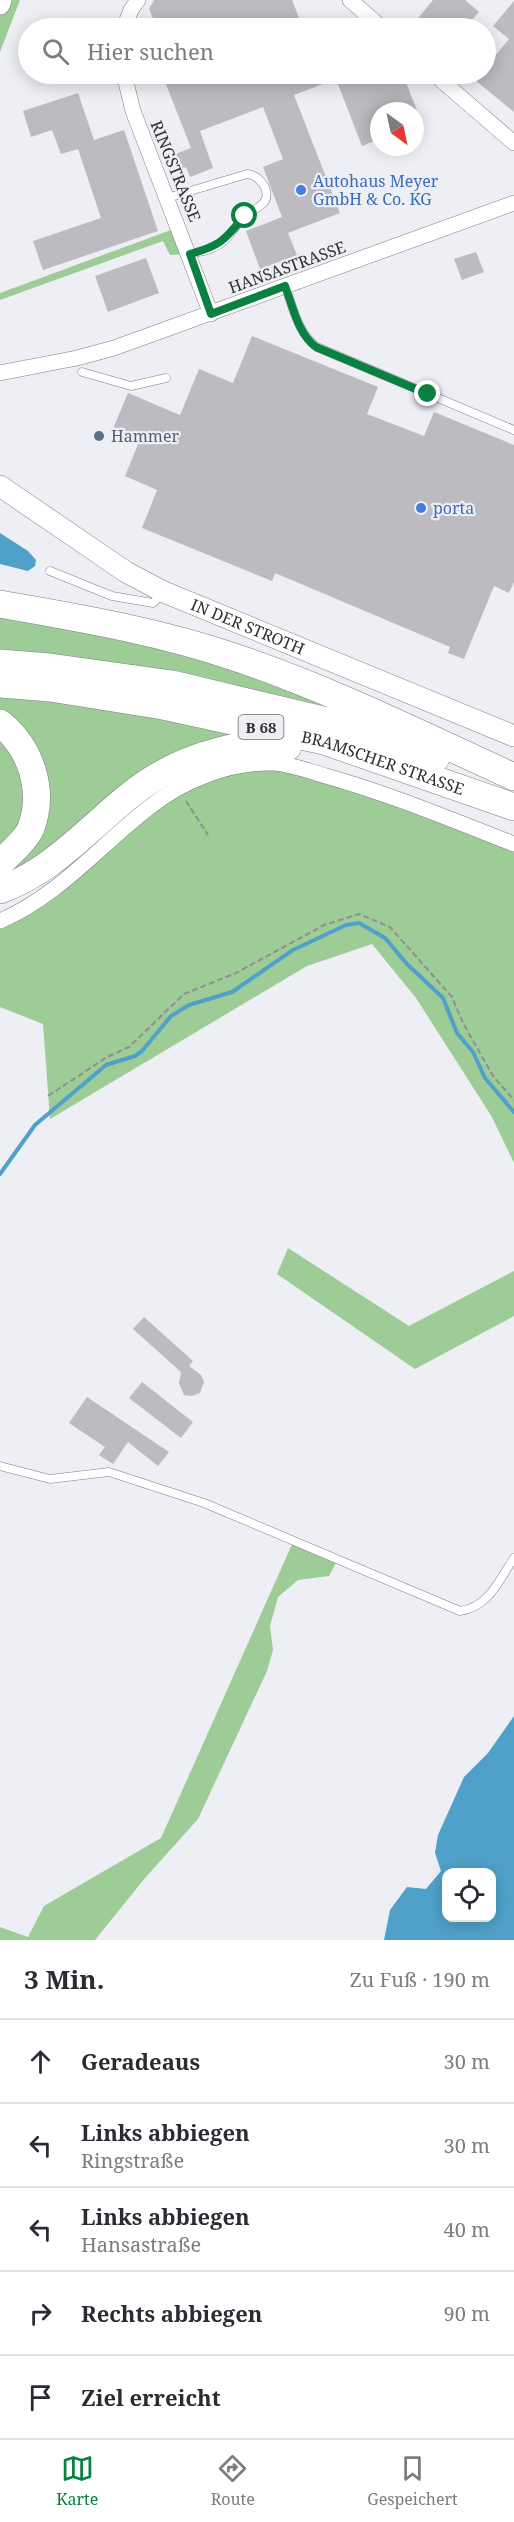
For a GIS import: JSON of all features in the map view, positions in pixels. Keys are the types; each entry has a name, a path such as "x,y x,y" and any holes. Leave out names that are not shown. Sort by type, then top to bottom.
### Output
{"highway":[{"path":"0,604 125,626 235,657 358,706 514,777"},
{"name":"B 68","path":"0,663 50,667 183,687 330,722 514,784"},
{"name":"BRAMSCHER STRASSE","path":"0,684 50,688 163,706 324,741 514,807"},
{"path":"0,723 13,733 28,755 38,790 31,830 0,864"},
{"path":"0,890 44,868 130,795 164,772 205,755 244,745 278,745 321,754 368,755"}],"street":[{"path":"128,18 138,0"},
{"path":"350,0 371,18"},
{"name":"RINGSTRASSE","path":"126,84 133,111 190,254 211,314"},
{"path":"446,84 514,143"},
{"name":"HANSASTRASSE","path":"0,373 77,358 114,348 494,213 514,203"},
{"name":"IN DER STROTH","path":"0,486 126,572 164,592 514,736"},
{"path":"0,921 24,911 66,880 151,805 178,788 226,769 274,763 358,785 514,844"}],"lane":[{"path":"167,198 247,174 256,175 261,180 266,195 264,202 245,216 228,237 213,248 190,254"},
{"path":"285,286 303,333 316,347 514,430"},
{"path":"82,372 131,386 166,378"},
{"path":"50,570 112,596 153,603 164,592"},
{"path":"0,1466 50,1479 109,1472 204,1503 460,1611 471,1610 485,1601 514,1558"}],"path":[{"path":"178,788 208,835"},
{"path":"48,1096 107,1057 129,1047 184,994 236,973 324,925 359,914 390,927 452,997 463,1023 493,1076 514,1100"}],"green space":[{"path":"0,0 20,0 0,52"},
{"path":"179,227 190,254 170,255 163,241 0,300 0,293"},
{"path":"0,604 235,657 514,784 330,722 0,663"},
{"path":"0,684 278,745 205,755 0,890"},
{"path":"274,763 514,844 514,1163 492,1117 416,998 372,944 307,966 50,1119 43,1024 0,1007 0,921 178,788"},
{"path":"288,1248 409,1326 514,1271 514,1316 415,1369 277,1274"},
{"path":"294,1540 338,1559 329,1576 298,1580 278,1597 270,1626 273,1650 267,1671 198,1819 145,1878 95,1940 0,1940 0,1927 28,1937 44,1906 161,1838"}],"water":[{"path":"0,533 28,551 36,560 35,566 28,571 0,564"},
{"path":"514,1716 514,1940 384,1940 390,1910 407,1887 426,1889 441,1871 435,1853 438,1835 464,1777 488,1753"}],"building":[{"path":"154,0 292,0 299,18 153,18 149,9"},
{"path":"433,0 465,0 479,12 474,18 418,18"},
{"path":"514,1 514,112 480,84 496,84 496,55 509,39 496,28 496,22"},
{"path":"166,84 323,84 294,95 340,213 288,233 297,255 260,269 246,231 282,217 263,167 283,159 263,107 200,131 213,168 190,177 186,167 178,170 173,155 191,148"},
{"path":"338,84 407,84 414,102 370,102 370,143 362,146"},
{"path":"78,93 94,140 124,130 158,231 43,270 33,241 101,218 78,149 61,154 52,130 31,137 23,111"},
{"path":"476,252 484,272 462,280 454,259"},
{"path":"146,258 159,293 108,312 95,276"},
{"path":"252,336 378,387 367,414 424,436 434,412 514,445 514,582 509,593 494,586 464,659 448,653 450,647 275,573 272,581 142,528 157,490 125,476 139,442 112,431 128,393 180,415 199,369 233,383"},
{"path":"144,1317 193,1361 189,1366 201,1375 204,1382 200,1393 192,1396 184,1395 179,1383 181,1372 133,1329"},
{"path":"142,1382 193,1422 181,1438 129,1398"},
{"path":"87,1397 169,1452 158,1466 128,1442 113,1464 99,1455 105,1447 69,1423"}],"waterway":[{"path":"0,1174 35,1125 106,1065 135,1056 142,1051 171,1016 189,1005 232,992 293,950 346,925 359,923 385,938 407,964 443,998 457,1033 473,1052 485,1078 514,1112"}],"place":[{"name":"Autohaus Meyer GmbH & Co. KG","path":"301,190"},
{"name":"Hammer","path":"99,436"},
{"name":"porta","path":"421,508"}],"route":[{"path":"245,216 228,237 213,248 190,254 211,314 285,286 303,333 309,342 428,394"}]}
